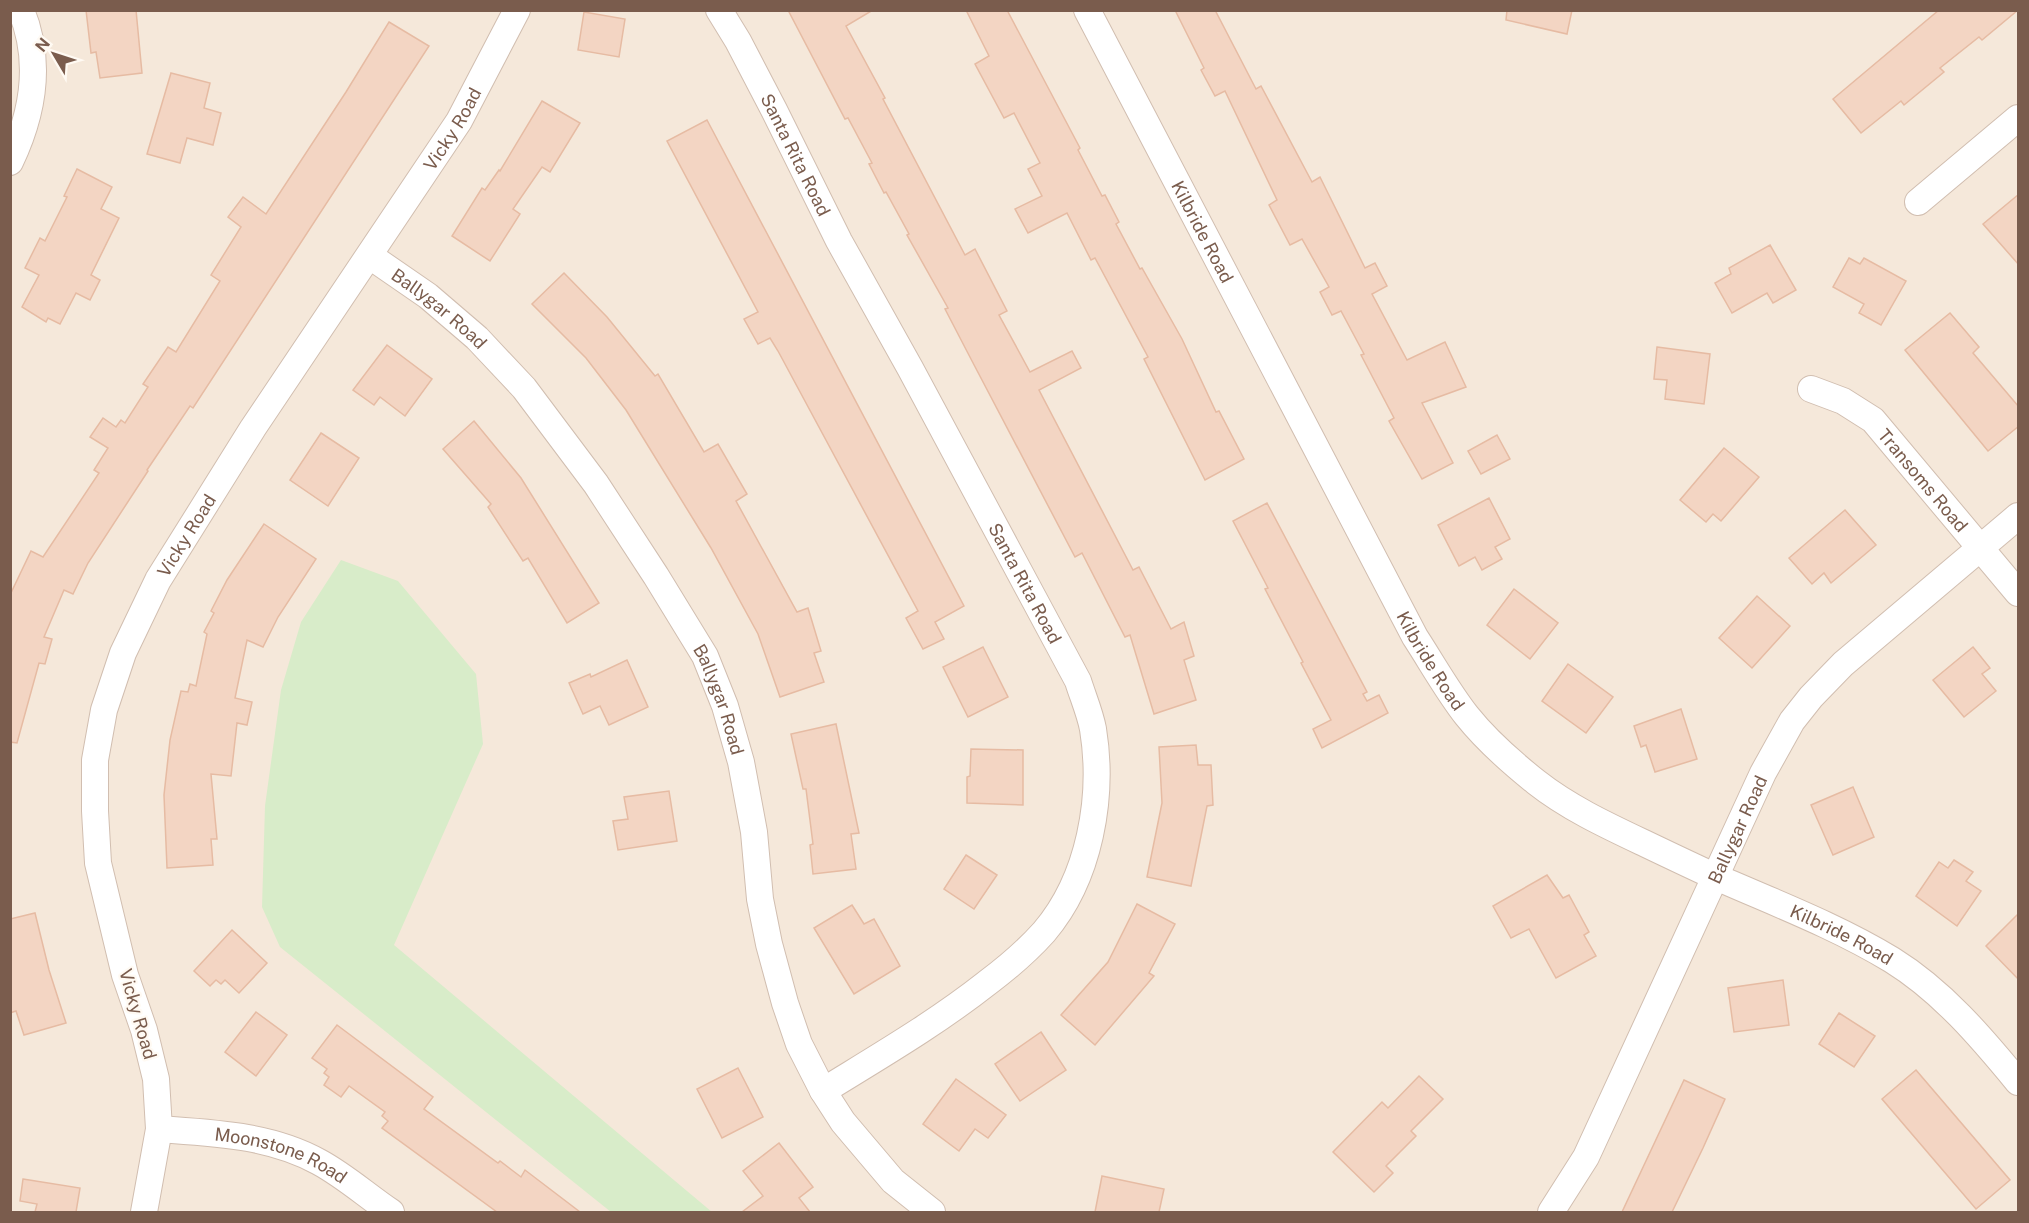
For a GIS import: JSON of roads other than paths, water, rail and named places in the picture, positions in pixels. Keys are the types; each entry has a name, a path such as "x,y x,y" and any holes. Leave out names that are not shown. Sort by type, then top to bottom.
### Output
{"street":[{"path":"10,162 26,123 32,95 34,58 21,10"},
{"name":"Vicky Road","path":"144,1212 159,1129 156,1080 144,1030 125,975 98,863 95,760 104,710 123,653 158,580 253,428 459,121 517,10"},
{"name":"Santa Rita Road","path":"719,10 774,110 839,242 910,368 1078,681 1093,728 1097,770 1095,806 1086,853 1070,893 1045,931 1014,962 964,1001 823,1091"},
{"name":"Kilbride Road","path":"1087,10 1404,617 1467,716 1499,751 1538,783 1585,815 1812,918 1894,962 1932,989 1986,1043 2019,1082"},
{"path":"1918,201 2019,118"},
{"name":"Ballygar Road","path":"370,256 445,310 477,338 524,388 596,484 705,656 725,706 741,762 754,832 760,899 769,944 799,1044 823,1091 843,1122 893,1181 932,1212"},
{"name":"Transoms Road","path":"1811,390 1843,402 1873,420 2019,593"},
{"name":"Ballygar Road","path":"1551,1212 1586,1157 1763,772 1792,721 1811,697 1843,664 2019,516"},
{"name":"Moonstone Road","path":"159,1129 223,1134 261,1141 294,1151 319,1162 391,1212"}]}
